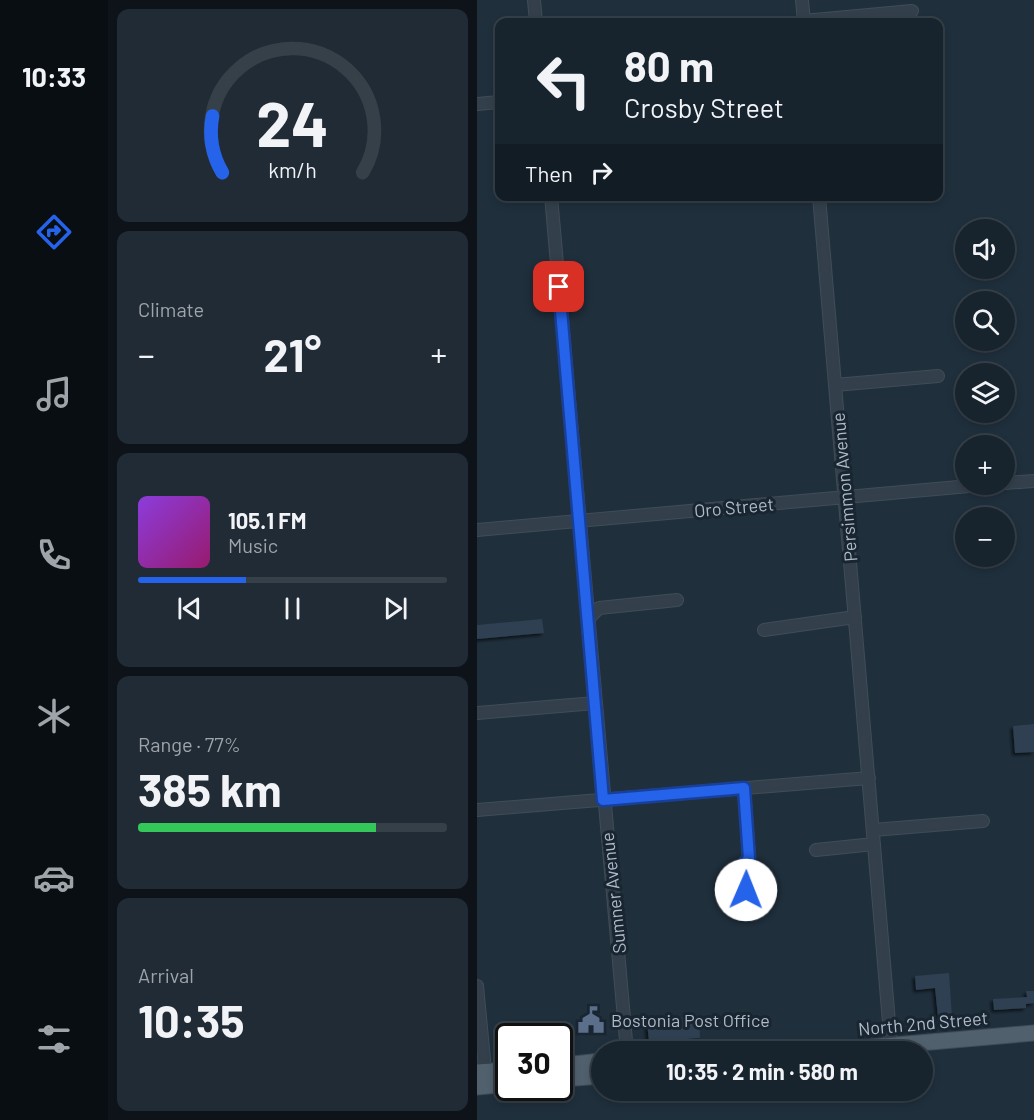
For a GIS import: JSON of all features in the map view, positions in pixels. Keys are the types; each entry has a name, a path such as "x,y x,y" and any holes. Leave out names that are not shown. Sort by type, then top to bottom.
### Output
{"main road":[{"name":"North 2nd Street","path":"933,1042 1034,1033"},
{"path":"573,1065 591,1062"},
{"path":"480,1079 495,1074"},
{"path":"584,1077 591,1074"},
{"path":"573,1077 591,1077"},
{"path":"480,1079 495,1082"}],"street":[{"path":"534,0 536,18"},
{"path":"802,0 803,18"},
{"path":"843,18 912,11"},
{"path":"477,104 495,102"},
{"name":"Sumner Avenue","path":"551,201 626,1041"},
{"name":"Persimmon Avenue","path":"819,201 873,830"},
{"path":"835,385 938,376"},
{"path":"1015,482 1034,481"},
{"name":"Oro Street","path":"477,530 955,487"},
{"path":"588,619 599,608 677,600"},
{"path":"764,630 855,617"},
{"path":"477,713 595,703"},
{"path":"477,810 869,778"},
{"path":"744,788 749,858 744,864 746,890"},
{"path":"891,1041 873,830 983,821"},
{"path":"816,850 874,844"},
{"path":"477,986 480,1079"}],"building":[{"path":"542,619 544,633 477,639 477,625"},
{"path":"1034,724 1034,752 1015,753 1013,726"},
{"path":"949,973 952,1016 938,1017 935,988 916,990 915,976"},
{"path":"1026,991 1034,991 1034,1003 1026,1004 1026,1008 994,1010 993,999 1027,997"},
{"path":"699,1015 700,1038 649,1041 647,1022"}],"place":[{"name":"Bostonia Post Office","path":"591,1020"}],"route":[{"path":"559,287 603,800 744,788 749,858 744,864 746,890"}]}
